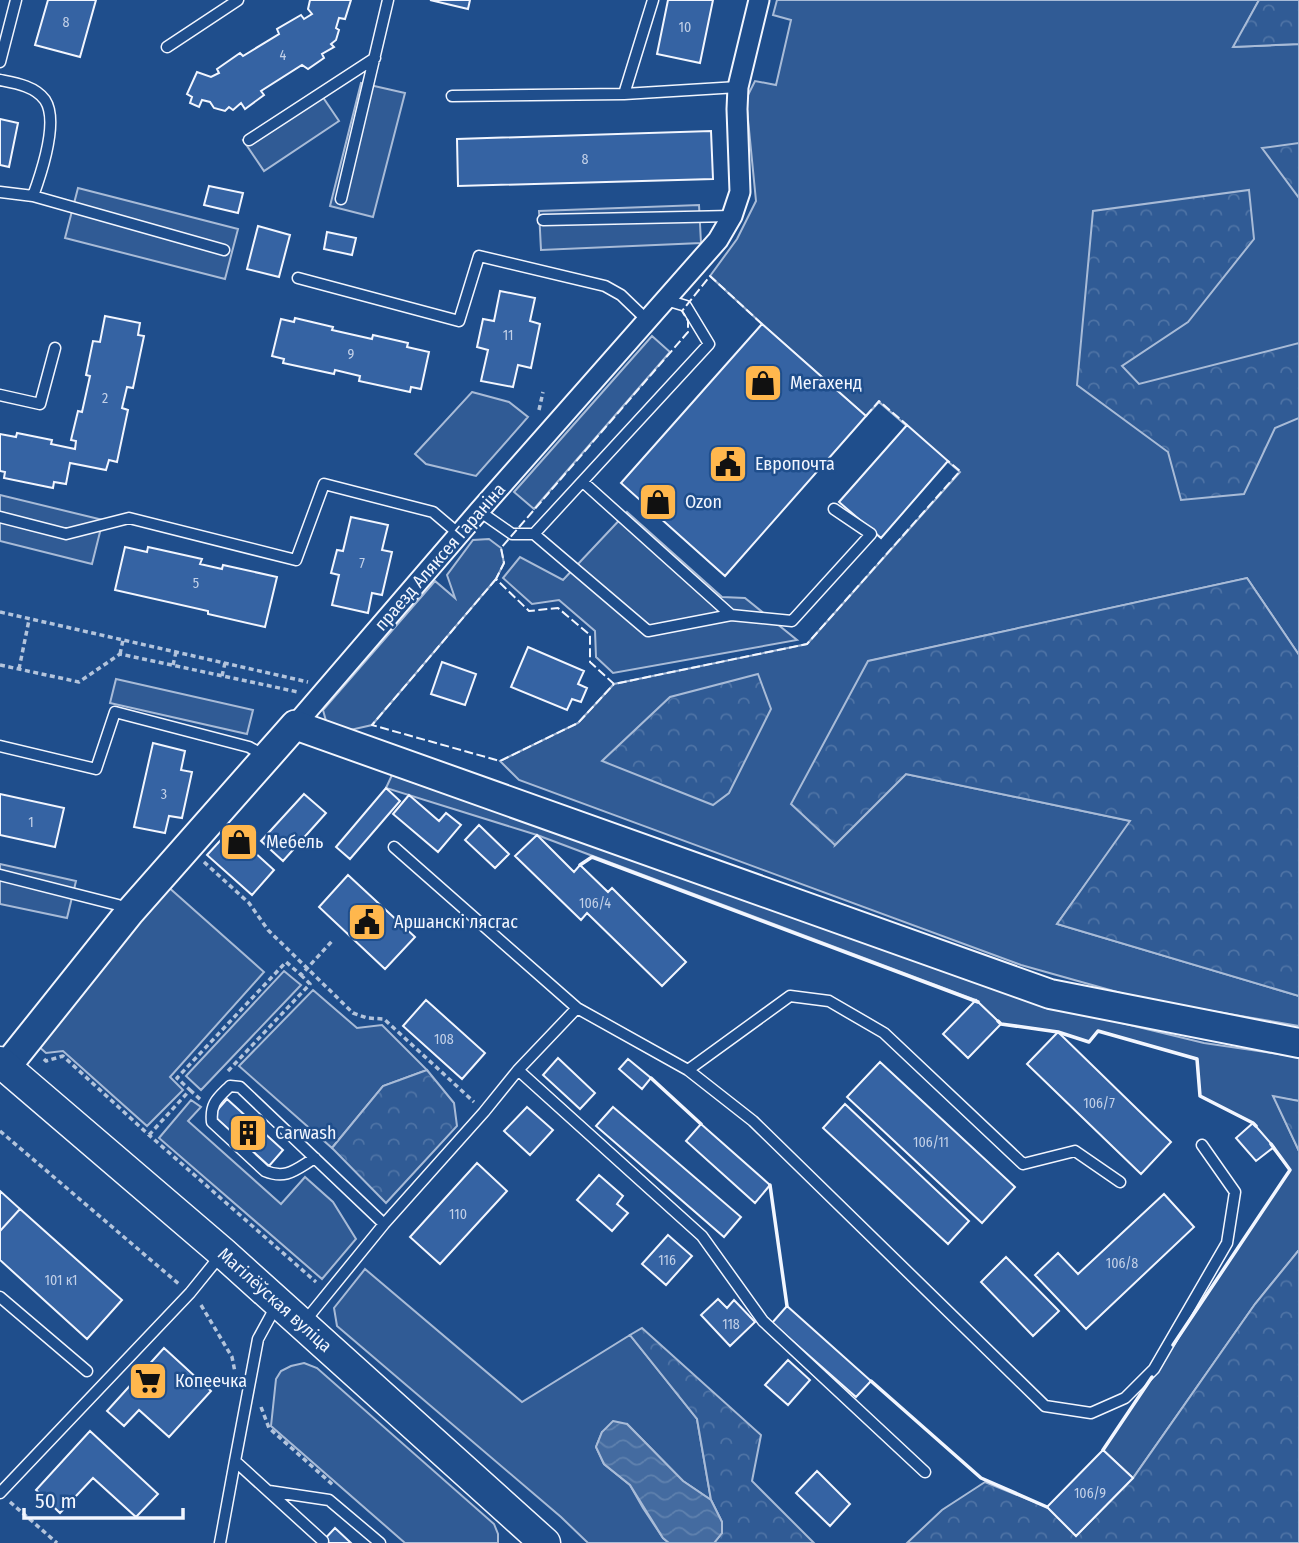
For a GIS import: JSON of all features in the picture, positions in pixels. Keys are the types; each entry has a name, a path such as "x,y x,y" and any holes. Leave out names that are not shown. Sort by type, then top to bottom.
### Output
{"main road":[{"name":"Магілёўская вуліца","path":"3,1065 278,1302 535,1539"}],"street":[{"name":"праезд Аляксея Гараніна","path":"3,1065 24,1044 187,846 718,240 732,216 740,192 738,87 759,0"},
{"path":"295,725 1050,994 1299,1042"}],"lane":[{"path":"0,62 16,0"},
{"path":"166,47 238,0"},
{"path":"341,199 388,0"},
{"path":"624,94 653,0"},
{"path":"249,140 375,58"},
{"path":"0,79 24,85 44,98 50,113 45,162 33,196"},
{"path":"452,96 624,94 738,87"},
{"path":"0,192 33,196 224,250"},
{"path":"543,220 732,216"},
{"path":"298,278 459,321 478,256 605,286 621,295 648,320"},
{"path":"534,534 709,344 686,306 666,300"},
{"path":"0,395 40,404 55,348"},
{"path":"583,482 731,615"},
{"path":"0,517 66,534 129,518 296,560 324,484 433,512 459,534"},
{"path":"479,511 512,534 534,534 648,631 731,615 792,621 871,534 834,509"},
{"path":"0,746 96,769 116,712 249,747 266,756"},
{"path":"394,847 577,1007 688,1070 753,1121 1045,1406 1091,1413 1125,1398 1154,1369 1227,1243 1235,1192 1202,1145"},
{"path":"0,874 118,905 129,914"},
{"path":"688,1070 789,996 829,1001 884,1033 1023,1164 1075,1151 1120,1182"},
{"path":"302,1324 384,1224 518,1070 577,1007"},
{"path":"518,1070 702,1236 763,1321 925,1472"},
{"path":"315,1158 287,1174 276,1175 265,1171 212,1122 211,1110 216,1100 230,1086 240,1087 315,1158 384,1224"},
{"path":"0,1493 190,1293 223,1253"},
{"path":"0,1297 87,1371"},
{"path":"220,1543 258,1339 278,1302"},
{"path":"235,1461 323,1541"},
{"path":"268,1491 329,1500 380,1543"}],"path":[{"path":"0,612 310,682"},
{"path":"19,669 29,619"},
{"path":"0,664 79,682 120,654 123,640"},
{"path":"173,665 176,652"},
{"path":"120,654 300,693"},
{"path":"222,676 225,663"},
{"path":"187,846 249,903 268,930 353,1013 367,1018 384,1019 484,1112"},
{"path":"301,975 333,940"},
{"path":"201,1100 177,1078 286,962 310,984 228,1071"},
{"path":"24,1044 46,1061 63,1056 328,1292"},
{"path":"149,1135 190,1090"},
{"path":"0,1130 190,1293 201,1305 232,1357 236,1378 257,1396 269,1428 337,1489"},
{"path":"9,1502 57,1543"}],"shaded area":[{"path":"777,0 1259,0 1234,47 1299,44 1299,655 1247,578 869,661 835,845 906,774 1131,821 1057,924 1299,996 1299,1026 1142,999 1021,965 519,780 500,761 578,723 614,684 807,644 960,472 879,402 866,416 710,276 737,239 756,201 746,99 755,81 776,85 791,20 773,15"},
{"path":"361,83 405,93 373,217 330,206"},
{"path":"318,90 339,121 264,171 243,140"},
{"path":"78,188 238,229 225,279 65,238"},
{"path":"699,205 701,243 541,250 539,211"},
{"path":"652,336 670,352 534,509 514,492"},
{"path":"472,392 509,402 528,417 476,476 426,464 415,454"},
{"path":"0,495 103,520 92,564 0,541"},
{"path":"627,512 722,597 745,598 797,640 613,673 596,657 595,631 559,600 532,604 503,578 520,557 563,580"},
{"path":"489,539 501,548 504,563 496,579 372,725 346,731 326,721 323,710 435,581 455,598 447,575 473,540"},
{"path":"116,679 253,710 247,734 110,703"},
{"path":"392,775 1068,1010 1204,1043 1299,1057 1299,1101 1274,1097 1299,1151 1299,1250 1255,1304 1133,1478 1103,1450 1290,1170 1253,1123 1200,1096 1197,1059 1098,1031 1089,1042 1058,1032 1001,1024 976,1000 537,835 386,788"},
{"path":"0,864 76,881 67,918 0,904"},
{"path":"166,885 264,972 170,1077 183,1090 147,1126 63,1051 46,1053 37,1045"},
{"path":"284,971 301,985 201,1090 186,1076"},
{"path":"313,990 357,1028 382,1025 427,1070 383,1086 332,1148 239,1066"},
{"path":"191,1100 201,1107 188,1121 281,1204 305,1177 333,1202 356,1239 322,1279 159,1138"},
{"path":"365,1269 522,1402 630,1335 697,1419 711,1500 683,1481 627,1424 602,1432 596,1447 604,1464 630,1485 663,1538 669,1543 588,1543 337,1326 334,1308"},
{"path":"304,1363 317,1368 494,1524 498,1543 405,1543 271,1426 276,1379 281,1371"}],"green space":[{"path":"1259,0 1299,0 1299,44 1233,47"},
{"path":"1299,143 1299,198 1262,148"},
{"path":"1249,190 1254,239 1188,322 1122,366 1139,384 1299,343 1299,418 1275,428 1244,494 1181,500 1168,452 1077,385 1093,211"},
{"path":"1247,578 1299,655 1299,996 1057,924 1130,821 906,774 835,845 791,804 868,661"},
{"path":"758,674 771,709 729,793 713,805 602,761 670,697"},
{"path":"427,1070 454,1103 457,1126 386,1203 332,1148 383,1086"},
{"path":"1273,1096 1299,1101 1299,1151"},
{"path":"1299,1250 1299,1543 907,1543 942,1510 985,1482 1047,1507 1076,1536 1133,1478 1255,1304"},
{"path":"642,1328 761,1435 752,1481 814,1543 714,1543 722,1533 722,1522 711,1500 697,1419 630,1335"}],"water":[{"path":"613,1421 627,1424 683,1481 711,1500 722,1522 722,1533 714,1543 669,1543 663,1538 630,1485 604,1464 596,1447 602,1432"}],"building":[{"path":"48,0 96,0 80,57 35,45"},
{"path":"310,0 351,0 345,19 339,18 336,40 331,44 334,47 322,54 324,58 308,69 302,65 261,91 264,95 245,109 241,103 233,110 229,107 225,111 202,100 199,107 190,103 192,97 187,94 197,72 211,77 219,73 217,69 240,53 243,56 279,34 277,29 301,15 304,19 312,14 308,9"},
{"path":"430,0 470,0 468,9"},
{"path":"668,0 713,0 700,63 657,54"},
{"path":"0,119 18,123 9,167 0,165"},
{"path":"711,131 713,179 458,186 457,139"},
{"path":"209,186 243,193 238,213 204,205"},
{"path":"258,226 290,235 279,277 247,269"},
{"path":"327,232 356,238 352,255 324,249"},
{"path":"500,291 535,298 530,321 540,324 531,368 518,365 513,387 481,381 488,350 477,347 483,319 494,321"},
{"path":"105,316 140,323 138,335 144,336 133,388 127,387 122,408 128,410 117,462 109,460 106,470 70,463 66,484 54,482 53,488 4,478 5,472 0,471 0,434 16,437 17,433 52,440 51,444 75,449 76,441 71,440 78,411 82,412 90,376 86,375 93,341 100,342"},
{"path":"295,318 372,339 373,335 408,343 407,347 429,352 421,389 411,387 410,392 359,381 360,376 335,370 334,374 283,363 284,359 272,356 281,319 294,322"},
{"path":"762,324 866,416 725,576 621,483"},
{"path":"907,425 948,461 881,538 839,502"},
{"path":"351,517 388,525 382,550 392,552 382,595 372,593 368,613 332,605 339,575 331,573 337,550 343,551"},
{"path":"125,547 147,552 148,547 202,559 200,564 222,569 223,565 277,577 265,627 115,590"},
{"path":"528,647 584,671 578,684 587,688 581,702 572,699 567,710 511,687"},
{"path":"442,662 476,674 465,705 431,694"},
{"path":"153,743 185,751 181,770 192,772 182,818 169,816 165,833 134,827"},
{"path":"386,788 400,801 350,859 336,847"},
{"path":"0,794 64,808 55,847 0,835"},
{"path":"304,794 326,813 283,861 261,841"},
{"path":"409,795 439,821 446,813 461,825 438,852 393,814"},
{"path":"479,825 509,854 495,868 465,840"},
{"path":"230,830 274,870 252,895 207,855"},
{"path":"537,835 574,872 580,865 608,892 612,888 686,962 662,986 587,913 581,920 515,856"},
{"name":"Аршанскі лясгас","path":"348,875 415,937 385,969 319,907"},
{"path":"426,1000 485,1053 462,1079 403,1026"},
{"path":"976,1000 1001,1024 968,1058 943,1034"},
{"path":"1058,1032 1171,1142 1141,1174 1027,1064"},
{"path":"558,1058 595,1093 580,1109 543,1075"},
{"path":"628,1059 651,1078 642,1089 619,1069"},
{"path":"880,1062 1015,1187 982,1223 847,1097"},
{"name":"Carwash","path":"227,1099 283,1150 269,1166 213,1115"},
{"path":"845,1104 969,1221 948,1244 823,1128"},
{"path":"527,1107 553,1130 530,1155 504,1131"},
{"path":"613,1107 741,1217 724,1237 596,1126"},
{"path":"1253,1123 1274,1147 1256,1161 1236,1138"},
{"path":"701,1124 770,1185 755,1203 686,1141"},
{"path":"477,1163 507,1191 440,1264 410,1237"},
{"path":"599,1175 623,1196 617,1204 628,1213 612,1231 577,1200"},
{"path":"0,1191 20,1209 0,1231"},
{"path":"1164,1194 1194,1227 1086,1329 1035,1275 1058,1253 1078,1274"},
{"path":"20,1209 122,1300 87,1339 0,1260 0,1231"},
{"path":"668,1235 692,1256 666,1285 642,1264"},
{"path":"1006,1257 1059,1311 1033,1336 981,1282"},
{"path":"718,1299 727,1308 734,1300 755,1322 730,1346 701,1315"},
{"path":"787,1306 871,1381 856,1397 772,1323"},
{"path":"164,1348 211,1391 169,1437 139,1410 124,1426 107,1411"},
{"path":"788,1360 810,1380 788,1405 765,1385"},
{"path":"90,1431 158,1494 136,1517 93,1478 60,1513 36,1490"},
{"path":"1103,1450 1133,1478 1076,1536 1047,1507"},
{"path":"817,1471 850,1504 830,1526 796,1493"},
{"path":"335,1528 351,1543 321,1543"}],"fence":[{"path":"762,324 710,276 682,311 688,321 688,332 501,548 504,563 496,579 529,611 558,608 590,635 590,662 614,684 807,644 960,471 948,461"},
{"path":"866,416 879,401 907,425"},
{"path":"496,579 372,725 500,761 578,723 614,684"}],"wall":[{"path":"580,865 592,857 978,1002"},
{"path":"998,1021 1001,1024 1058,1032 1089,1042 1098,1031 1197,1059 1200,1096 1256,1126"},
{"path":"651,1078 701,1124"},
{"path":"1173,1345 1290,1170 1271,1144"},
{"path":"770,1185 787,1306"},
{"path":"1103,1450 1152,1377"},
{"path":"871,1381 981,1478 1047,1507"}],"place":[{"name":"Мегахенд","path":"763,383"},
{"name":"Европочта","path":"728,464"},
{"name":"Ozon","path":"658,502"},
{"name":"Мебель","path":"239,842"},
{"name":"Аршанскі лясгас","path":"367,922"},
{"name":"Carwash","path":"248,1133"},
{"name":"Копеечка","path":"148,1381"}]}
